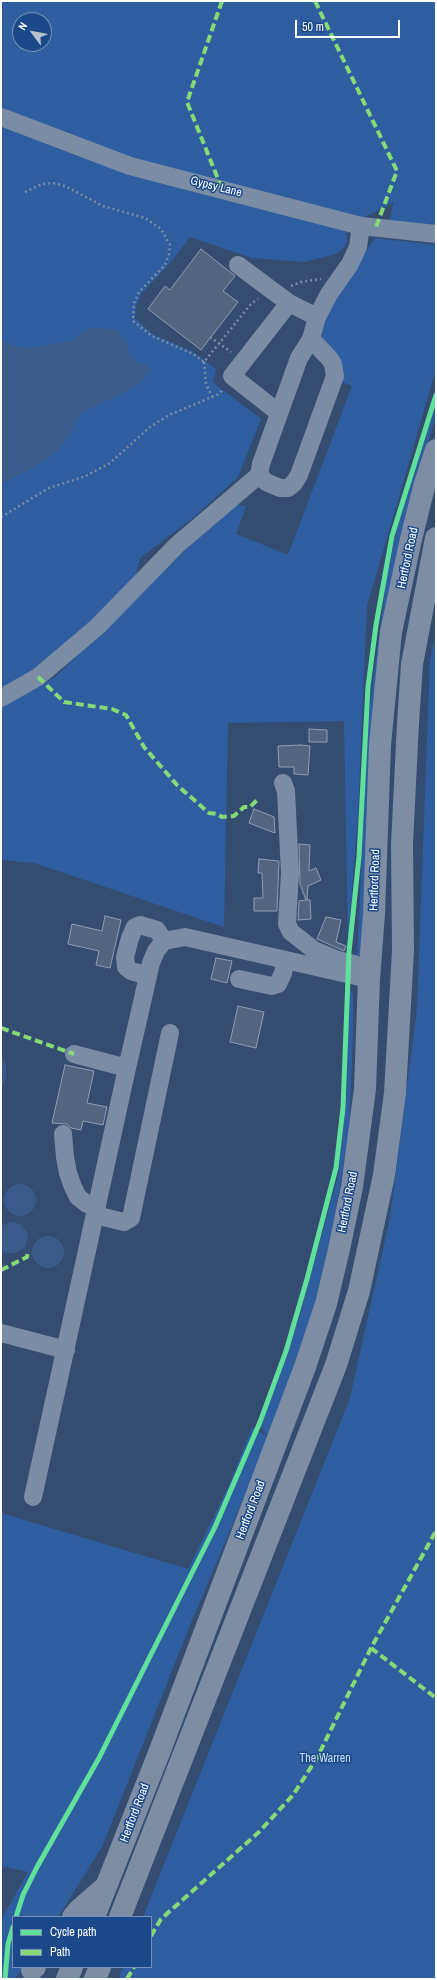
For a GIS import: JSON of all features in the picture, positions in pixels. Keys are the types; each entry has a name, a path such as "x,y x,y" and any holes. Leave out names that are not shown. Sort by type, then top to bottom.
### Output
{"highway":[{"name":"Hertford Road","path":"94,1916 284,1424 326,1304 352,1187 365,1089 374,914 380,745 391,632 411,539 424,487 436,450"},
{"name":"Hertford Road","path":"120,1916 336,1365 359,1291 382,1183 395,1093 403,950 402,844 408,716 412,664 436,538"},
{"path":"75,1916 80,1909 107,1886"},
{"path":"67,1979 72,1968"},
{"path":"95,1979 100,1968"}],"street":[{"name":"Gypsy Lane","path":"1,117 130,166 360,226 436,234"},
{"path":"1,698 38,677 97,627 177,545 259,475 261,464 299,358 311,339 317,318 335,284 350,264 358,248 360,226"},
{"path":"238,265 281,297 317,318"},
{"path":"279,413 232,376 243,362 281,297"},
{"path":"259,475 266,482 280,488 288,488 294,483 334,383 335,376 333,364 311,339"},
{"path":"283,783 286,791 290,873 287,924 291,932 314,950 370,973"},
{"path":"148,976 131,971 126,967 125,957 130,938 135,928 140,925 158,930 164,941"},
{"path":"33,1497 126,1068 148,976 156,951 164,941 185,937 286,960 370,973"},
{"path":"239,979 272,986 278,984 283,973 286,960"},
{"path":"64,1134 65,1158 68,1174 78,1197 96,1211 124,1222 131,1218 170,1033"},
{"path":"74,1054 126,1068"},
{"path":"1,1334 66,1350"}],"path":[{"path":"25,192 42,184 52,183 65,186 103,206 145,218 161,229 170,245 170,254 165,265 139,292 134,303 133,321 152,336 193,354 204,362"},
{"path":"212,397 206,384 204,362 251,304 257,299 269,296 281,297 291,287 314,279 326,279 335,284"},
{"path":"210,337 243,362"},
{"path":"1,518 49,488 86,476 110,463 150,427 169,415 219,394 232,376"}],"green space":[{"path":"1,1 436,1 436,228 389,223 394,202 365,217 350,221 346,232 347,241 344,248 336,254 304,262 252,258 190,237 172,261 142,293 136,306 135,318 154,335 192,351 216,369 213,381 216,385 261,419 238,477 194,517 140,558 134,583 36,670 1,688"},
{"path":"375,238 436,245 436,369 367,606 358,812 348,943 344,721 228,723 224,927 34,863 1,860 1,707 54,678 234,503 246,507 236,534 288,555 352,386 340,381 323,343 322,332 329,308"},
{"path":"436,404 436,416 409,503 363,950 357,960 368,721 386,582 397,528"},
{"name":"The Warren","path":"436,635 436,1979 118,1979 123,1968 152,1968 152,1916 143,1916 350,1398 390,1218 417,1009 430,659"},
{"path":"349,987 353,994 353,1037 349,1131 336,1211 314,1306 269,1438 188,1630 102,1847 59,1916 12,1916 12,1968 23,1968 14,1979 1,1979 1,1920 28,1872 1,1866 1,1513 188,1569 229,1485 252,1427 268,1437 261,1427 298,1321 338,1176 347,1093"}],"shaded area":[{"path":"92,328 113,329 119,332 127,344 131,356 135,361 147,365 150,369 149,373 138,384 127,391 81,413 65,442 55,453 29,470 1,484 1,339 14,346 29,348 70,341 75,339 79,334"},
{"path":"1,1055 6,1066 6,1077 1,1089"},
{"path":"17,1184 23,1184 33,1191 36,1200 35,1206 29,1213 23,1216 17,1216 7,1209 4,1203 4,1197 11,1187"},
{"path":"10,1222 20,1224 27,1232 28,1237 25,1247 16,1253 6,1253 1,1250 1,1226"},
{"path":"45,1236 51,1236 61,1243 64,1252 63,1258 57,1265 51,1268 45,1268 35,1261 32,1255 32,1249 39,1239"}],"building":[{"path":"201,249 235,276 223,291 238,302 201,350 148,309 165,286 170,290"},
{"path":"309,729 327,730 327,742 309,742"},
{"path":"278,746 310,746 308,775 294,774 294,767 279,767"},
{"path":"254,809 274,817 275,833 249,823"},
{"path":"299,844 310,845 309,871 316,868 321,880 308,886 307,900 310,900 311,919 298,920 299,901 306,900 300,884"},
{"path":"259,859 279,861 277,911 254,911 254,898 263,898 262,873 258,873"},
{"path":"105,916 121,920 110,968 96,965 99,951 68,944 72,924 102,931"},
{"path":"326,917 341,920 336,942 346,946 344,951 317,939"},
{"path":"216,958 232,961 227,983 211,979"},
{"path":"238,1006 264,1012 256,1048 230,1042"},
{"path":"65,1065 94,1071 87,1103 107,1107 103,1125 83,1121 81,1130 71,1128 67,1124 52,1123"}],"marked path":[{"path":"222,1 187,102 222,189"},
{"path":"315,1 397,171 376,227"},
{"path":"38,677 64,702 112,709 126,715 144,747 177,785 209,813 217,814 222,817 234,816 244,807 250,807 257,800"},
{"path":"1,1028 74,1054"},
{"path":"1,1270 27,1257 28,1251"},
{"path":"152,1934 161,1919 259,1832 293,1795 317,1758 371,1648 436,1531"},
{"path":"371,1648 436,1698"},
{"path":"127,1979 133,1968"}],"cycle path":[{"path":"16,1916 23,1895 37,1867 99,1758 215,1527 260,1422 286,1351 307,1279 336,1168 343,1108 349,952 359,857 368,687 376,625 392,536 436,395"},
{"path":"5,1979 8,1944 12,1930"}]}
